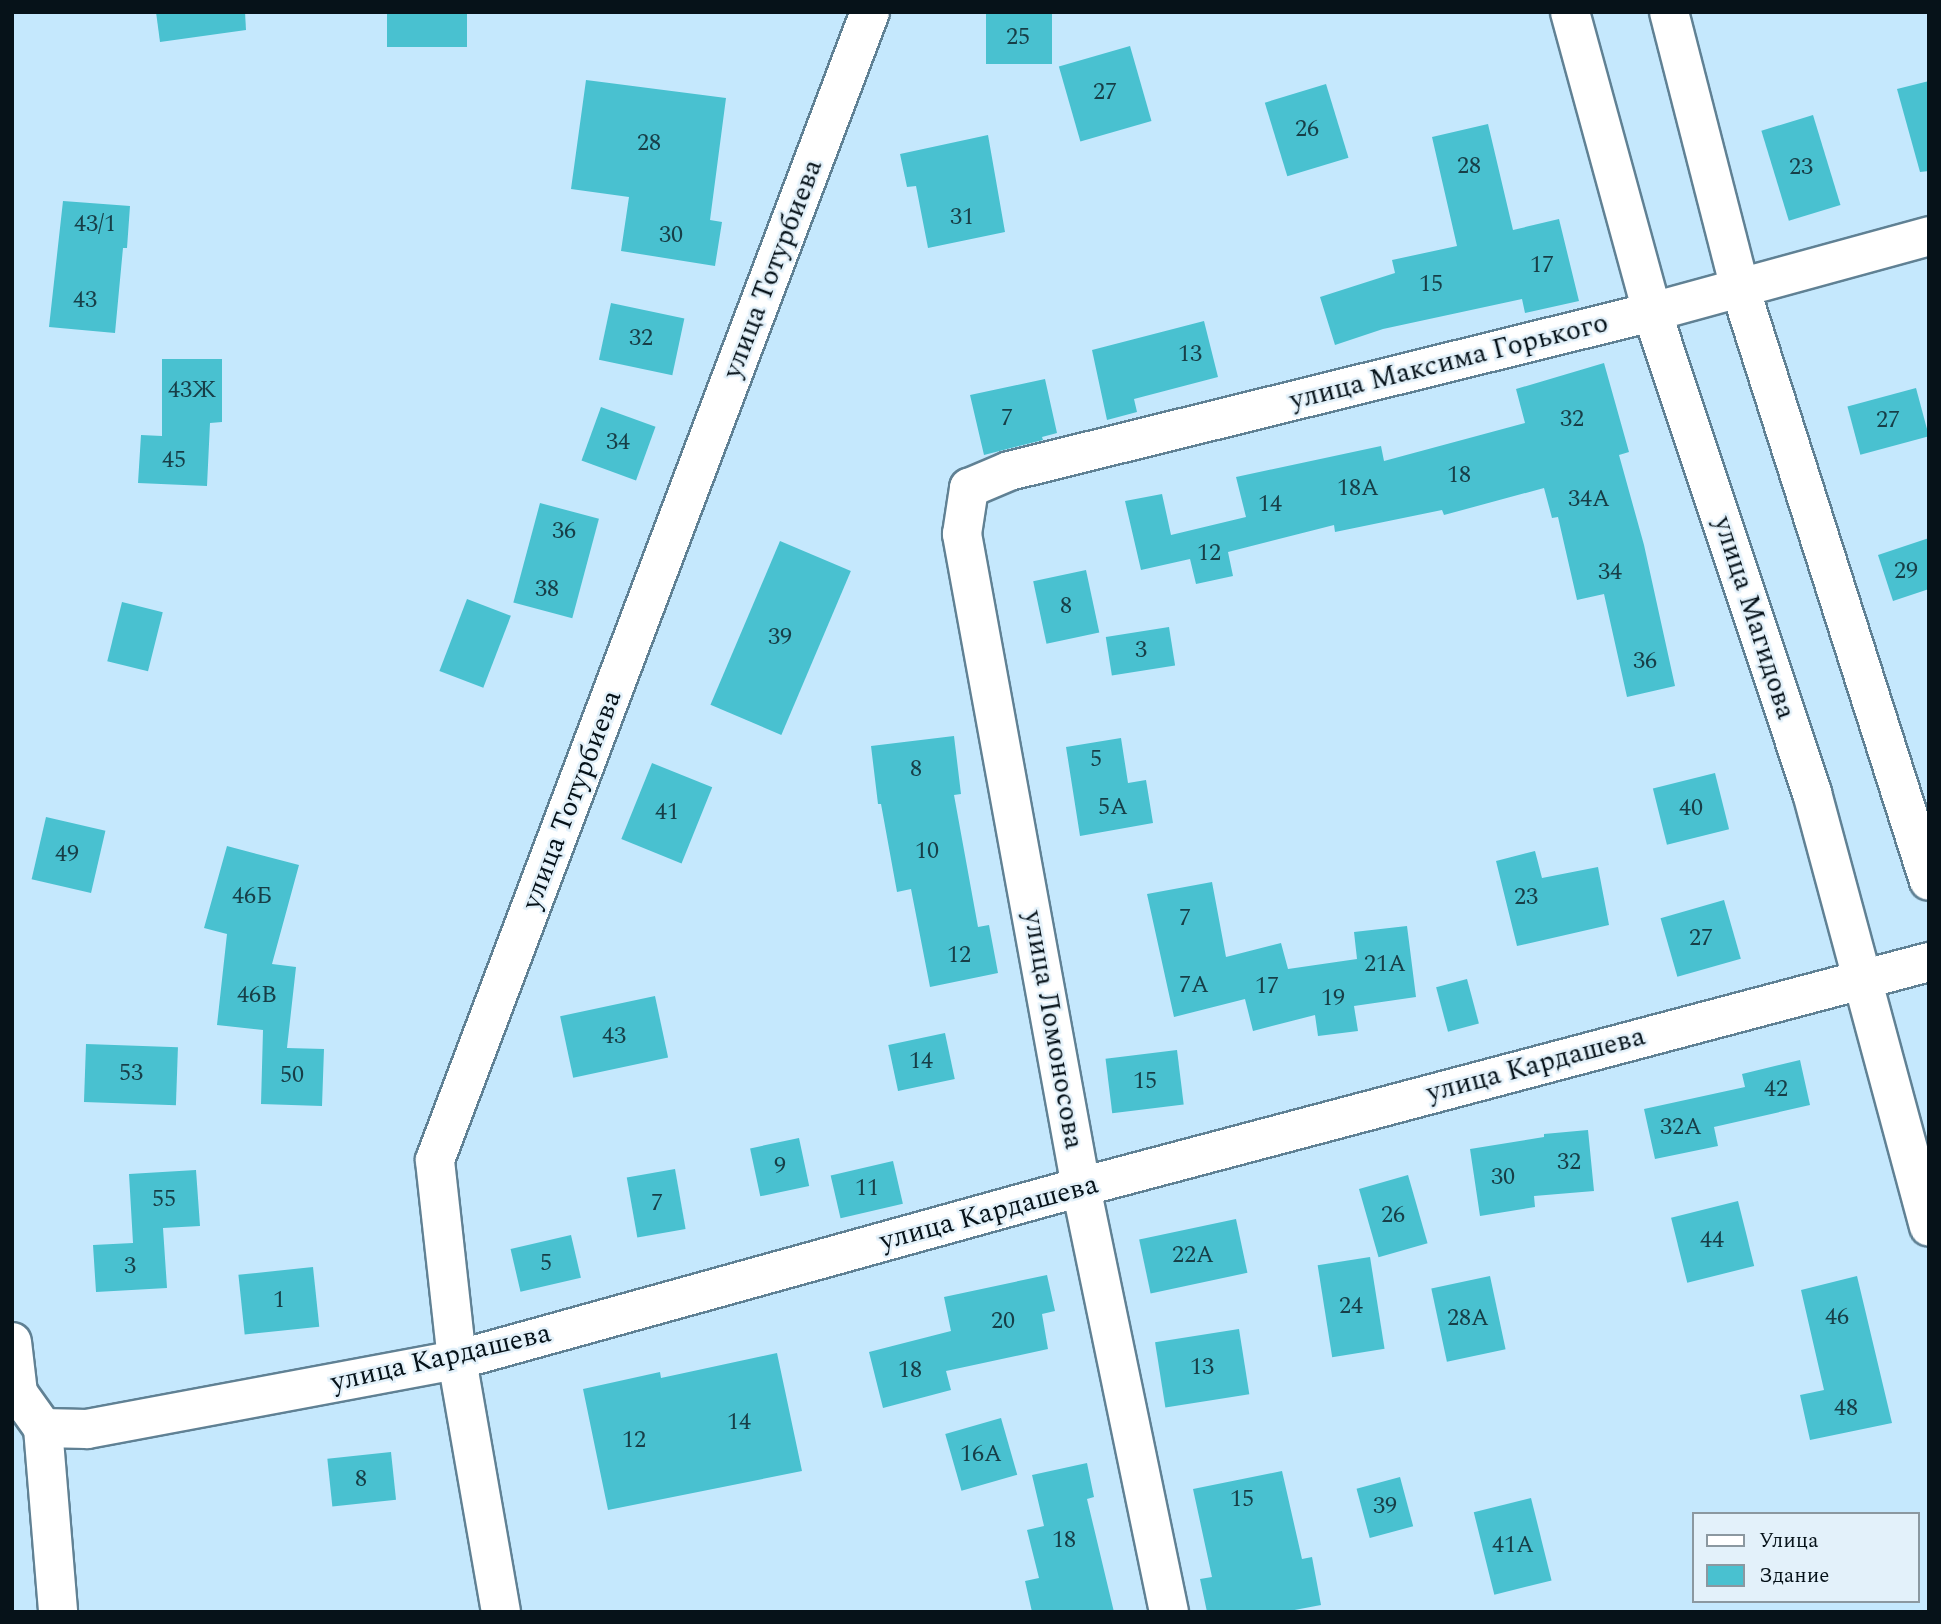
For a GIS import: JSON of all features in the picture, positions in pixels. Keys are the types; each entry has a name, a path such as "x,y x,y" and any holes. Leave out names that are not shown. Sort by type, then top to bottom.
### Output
{"street":[{"name":"улица Тотурбиева","path":"501,1612 457,1360 435,1160 870,12"},
{"name":"улица Магидова","path":"1570,12 1651,312 1812,793 1929,1227"},
{"path":"1669,12 1740,288 1929,881"},
{"name":"улица Максима Горького","path":"969,488 1009,471 1651,312 1929,236"},
{"name":"улица Ломоносова","path":"969,488 962,534 1081,1187 1168,1612"},
{"name":"улица Кардашева","path":"43,1428 87,1429 457,1360 1081,1187 1929,961"},
{"path":"13,1348 18,1393 43,1428 58,1612"}],"building":[{"path":"156,12 245,12 246,30 160,42"},
{"path":"387,12 467,12 467,47 387,47"},
{"path":"986,12 1052,12 1052,64 986,64"},
{"path":"1130,46 1151,121 1080,141 1059,66"},
{"path":"586,80 726,98 710,220 722,222 715,266 621,251 629,197 571,189"},
{"path":"1929,81 1929,171 1920,172 1897,89"},
{"path":"1326,84 1349,158 1287,176 1265,103"},
{"path":"1813,115 1840,205 1789,221 1761,131"},
{"path":"1488,124 1513,230 1559,219 1579,301 1525,313 1522,299 1383,329 1335,345 1320,297 1395,273 1392,260 1457,246 1432,137"},
{"path":"988,135 1005,232 928,248 916,186 907,187 900,154"},
{"path":"63,201 130,206 115,333 49,327"},
{"path":"611,303 684,319 672,375 599,360"},
{"path":"1204,321 1218,377 1134,399 1137,412 1107,420 1092,350"},
{"path":"162,359 222,359 222,422 210,423 207,486 138,483 141,435 162,436"},
{"path":"1604,363 1629,452 1619,455 1644,545 1675,686 1627,697 1604,594 1577,600 1558,517 1552,518 1544,488 1444,515 1442,510 1335,532 1334,525 1228,552 1233,576 1196,584 1190,559 1141,570 1125,501 1162,494 1171,535 1246,517 1236,477 1381,446 1384,461 1525,423 1516,389"},
{"path":"1045,379 1057,433 1042,437 1043,440 984,455 970,395"},
{"path":"1916,388 1929,436 1860,455 1847,406"},
{"path":"601,407 656,427 636,480 582,461"},
{"path":"540,503 599,519 572,618 513,602"},
{"path":"1929,538 1929,589 1893,601 1878,555"},
{"path":"780,541 851,571 781,735 710,705"},
{"path":"1086,570 1099,633 1046,644 1033,581"},
{"path":"467,599 511,616 483,688 439,671"},
{"path":"122,602 163,612 148,671 107,661"},
{"path":"1169,627 1175,666 1112,676 1106,637"},
{"path":"954,736 961,794 954,795 978,927 989,925 998,973 930,987 911,889 897,892 881,804 878,804 871,746"},
{"path":"1121,738 1128,783 1146,780 1153,823 1080,836 1066,747"},
{"path":"652,763 712,787 682,863 621,839"},
{"path":"1715,773 1729,829 1667,845 1653,788"},
{"path":"46,817 105,831 91,893 32,879"},
{"path":"227,846 299,865 272,964 296,967 287,1048 324,1049 322,1106 261,1104 263,1030 217,1025 227,934 204,928"},
{"path":"1535,851 1542,878 1598,867 1609,925 1517,946 1496,861"},
{"path":"1212,882 1226,957 1281,943 1288,969 1357,959 1354,932 1407,926 1416,997 1354,1006 1358,1031 1318,1036 1315,1015 1253,1031 1245,999 1174,1017 1147,894"},
{"path":"1724,900 1741,959 1677,977 1661,918"},
{"path":"1467,979 1479,1023 1448,1032 1436,987"},
{"path":"655,996 668,1058 573,1078 560,1016"},
{"path":"945,1033 955,1079 898,1091 888,1045"},
{"path":"86,1044 178,1047 176,1105 84,1102"},
{"path":"1177,1050 1184,1105 1112,1113 1106,1059"},
{"path":"1800,1060 1810,1105 1714,1127 1718,1146 1655,1159 1644,1109 1745,1087 1742,1074"},
{"path":"1588,1130 1594,1191 1534,1196 1535,1207 1480,1216 1470,1149 1544,1137 1544,1134"},
{"path":"799,1138 809,1186 760,1196 750,1148"},
{"path":"893,1161 903,1204 841,1218 831,1175"},
{"path":"675,1169 686,1229 637,1238 627,1178"},
{"path":"196,1170 200,1226 163,1228 167,1288 96,1292 93,1245 133,1243 129,1174"},
{"path":"1408,1175 1428,1243 1379,1257 1359,1189"},
{"path":"1738,1201 1754,1266 1687,1283 1671,1218"},
{"path":"1236,1219 1247,1273 1151,1293 1139,1240"},
{"path":"571,1235 581,1278 520,1292 511,1249"},
{"path":"1370,1257 1385,1349 1332,1357 1318,1265"},
{"path":"313,1267 319,1327 245,1335 238,1275"},
{"path":"1047,1275 1055,1311 1042,1314 1048,1349 946,1371 951,1390 883,1408 869,1352 951,1331 944,1297"},
{"path":"1490,1276 1506,1349 1447,1362 1431,1288"},
{"path":"1857,1276 1892,1423 1810,1440 1800,1395 1824,1390 1801,1290"},
{"path":"1239,1329 1249,1394 1165,1407 1155,1342"},
{"path":"777,1353 802,1471 608,1510 583,1389 660,1372 661,1378"},
{"path":"1001,1418 1017,1475 962,1491 945,1434"},
{"path":"391,1452 396,1500 332,1506 327,1459"},
{"path":"1087,1463 1094,1497 1087,1499 1114,1612 1032,1612 1025,1581 1039,1578 1027,1530 1044,1526 1032,1475"},
{"path":"1282,1471 1302,1559 1312,1557 1321,1605 1284,1612 1207,1612 1200,1579 1212,1577 1193,1489"},
{"path":"1400,1477 1413,1526 1370,1538 1357,1489"},
{"path":"1531,1498 1552,1580 1494,1595 1474,1512"}]}
